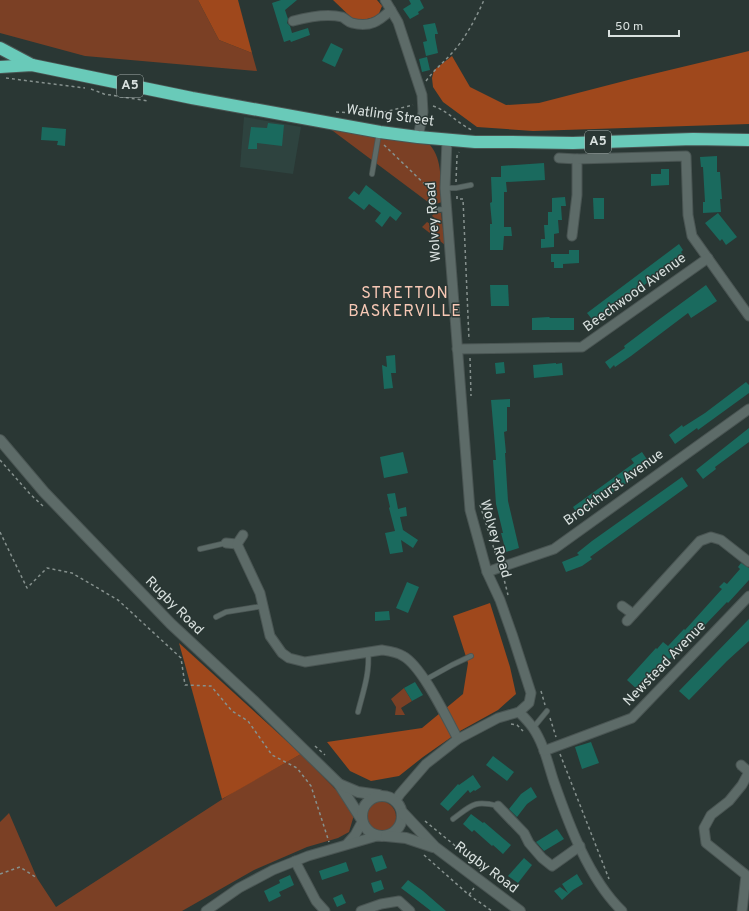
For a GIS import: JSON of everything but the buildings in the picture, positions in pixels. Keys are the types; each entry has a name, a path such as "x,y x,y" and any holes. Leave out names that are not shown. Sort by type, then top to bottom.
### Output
{"highway":[{"name":"Watling Street","path":"0,48 32,65"},
{"name":"Watling Street","path":"0,67 32,65 379,135 447,140 475,137 574,143 693,139 749,140"}],"main road":[{"name":"Rugby Road","path":"0,440 44,492 171,624 295,740 339,784 362,821"},
{"name":"Rugby Road","path":"339,784 358,792 380,795"},
{"path":"380,795 388,796 396,800 403,813 402,821 398,828 392,834 381,836 368,831 362,821 363,807 367,801 380,795"},
{"name":"Rugby Road","path":"403,813 435,847 516,910"},
{"name":"Rugby Road","path":"381,836 406,838 435,847"}],"street":[{"path":"385,0 398,22 422,95 423,112 418,137"},
{"path":"292,21 303,18 328,16 343,17 350,22 366,24 377,22 391,10"},
{"name":"Wolvey Road","path":"447,140 444,188 447,209 470,510 488,572 500,600 531,693 529,703 519,712"},
{"path":"559,158 577,159 686,156 688,215 692,236 749,316"},
{"path":"572,236 576,194 577,159"},
{"name":"Beechwood Avenue","path":"457,349 582,347 708,258"},
{"name":"Brockhurst Avenue","path":"488,572 554,549 749,409"},
{"path":"237,544 243,535"},
{"path":"622,606 630,617 700,541 711,537 721,540 749,562"},
{"path":"226,543 237,544"},
{"path":"237,544 260,594 270,636 282,652 289,658 305,662 382,650 394,652 403,656 412,662 435,696 458,739"},
{"name":"Newstead Avenue","path":"544,751 632,718 749,596"},
{"path":"396,800 426,764 458,739 498,718 519,712 533,728 544,751 562,804 580,846 605,891 622,911"},
{"path":"741,765 749,772 742,785 729,800 711,815 704,828 706,843 746,875 742,911"},
{"path":"498,806 524,832 529,843 542,858 552,866 580,846"},
{"path":"347,844 355,834 362,821"},
{"path":"206,911 239,888 273,870 308,856 347,844 381,836"},
{"path":"295,861 316,901 324,911"},
{"path":"361,911 381,904 399,901 410,911"}],"lane":[{"path":"372,174 379,135"},
{"path":"444,188 456,188 471,185"},
{"path":"433,210 447,209"},
{"path":"200,550 226,543"},
{"path":"216,617 226,612 263,606"},
{"path":"358,712 368,672 368,653"},
{"path":"424,681 471,656"},
{"path":"533,728 547,711"},
{"path":"453,819 472,804 483,802 498,806"}],"path":[{"path":"420,89 432,72 452,54 484,0"},
{"path":"0,78 89,88 104,94 124,97"},
{"path":"336,112 376,114 415,105 422,105 438,108 463,126 475,137"},
{"path":"379,135 438,197 447,209"},
{"path":"460,150 457,156 456,188 457,199 463,199 471,396"},
{"path":"478,500 510,600"},
{"path":"0,532 27,588 47,568 72,573 118,600 181,658 186,685 211,686 232,711 248,721 272,755 297,768 311,786 331,849"},
{"path":"539,686 555,731 557,746 608,879"},
{"path":"507,724 517,725 525,733 533,728"},
{"path":"295,740 316,746 325,756"},
{"path":"421,817 481,867"},
{"path":"419,852 425,855 469,895 492,911"},
{"path":"0,874 20,867 37,878"}],"shaded area":[{"path":"0,0 198,0 219,40 252,53 257,71 85,56 0,33"},
{"path":"198,0 238,0 252,53 219,40"},
{"path":"333,0 377,0 382,6 378,16 356,22"},
{"path":"749,51 749,124 533,131 477,127 443,102 433,87 432,78 434,70 452,56 470,87 506,105 539,103"},
{"path":"244,117 301,127 293,174 240,167"},
{"path":"329,128 430,145 439,165 442,202 432,205"},
{"path":"434,213 441,213 445,245 422,227 427,222 432,225 437,220 432,216"},
{"path":"490,603 510,667 516,694 498,710 460,731 399,776 371,781 350,771 327,742 422,728 463,694 468,663 453,616"},
{"path":"179,643 301,754 222,799"},
{"path":"404,688 412,701 401,708 405,715 395,715 396,707 391,699"},
{"path":"301,754 342,796 354,815 349,832 338,838 307,847 254,870 182,911 0,911 0,822 9,813 37,878 56,907 235,791"},
{"path":"380,801 391,806 396,817 391,828 380,833 369,828 364,817 369,806"}],"district":[{"name":"STRETTON BASKERVILLE","path":"405,303"}]}
